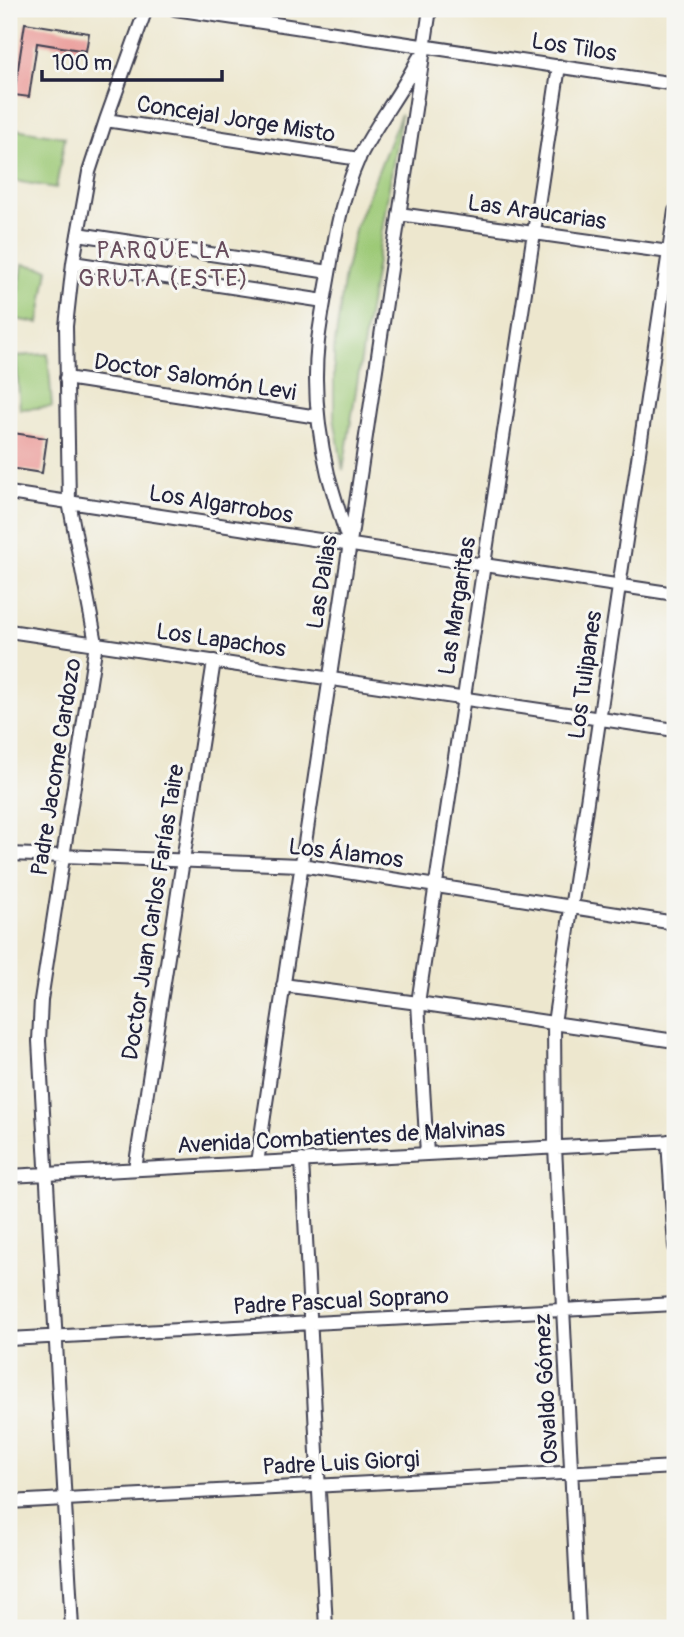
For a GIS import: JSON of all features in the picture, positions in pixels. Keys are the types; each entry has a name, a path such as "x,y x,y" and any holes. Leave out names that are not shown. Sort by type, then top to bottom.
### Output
{"street":[{"name":"Padre Jacome Cardozo","path":"72,1628 39,1041 41,1000 96,643 69,502 66,327 73,263 89,172 146,9"},
{"name":"Los Tilos","path":"175,9 675,84"},
{"name":"Las Dalias","path":"257,1163 430,9"},
{"path":"349,545 328,472 318,417 318,342 324,301 343,200 359,159 409,78 424,46"},
{"name":"Las Margaritas","path":"427,1154 418,1003 559,66"},
{"name":"Concejal Jorge Misto","path":"106,120 359,159"},
{"name":"Los Tulipanes","path":"555,1147 554,1023 675,211"},
{"name":"Las Araucarias","path":"399,214 669,253"},
{"path":"78,234 329,272"},
{"path":"73,263 324,301"},
{"name":"Doctor Salomón Levi","path":"66,378 318,417"},
{"name":"Los Algarrobos","path":"9,493 675,594"},
{"name":"Los Lapachos","path":"9,631 675,730"},
{"name":"Doctor Juan Carlos Farías Taire","path":"135,1169 214,661"},
{"name":"Los Álamos","path":"9,854 301,865 675,923"},
{"path":"283,985 675,1041"},
{"path":"672,1141 675,1247"},
{"name":"Avenida Combatientes de Malvinas","path":"9,1175 672,1141"},
{"name":"Osvaldo Gómez","path":"555,1147 579,1628"},
{"path":"302,1160 326,1628"},
{"name":"Padre Pascual Soprano","path":"9,1339 675,1304"},
{"name":"Padre Luis Giorgi","path":"9,1502 675,1467"}],"green space":[{"path":"401,114 343,470 334,418 334,350 345,274 356,226"},
{"path":"9,128 65,137 56,188 9,180"},
{"path":"23,264 48,269 39,323 14,319"},
{"path":"48,354 52,407 20,409 16,356"}],"building":[{"path":"25,23 89,33 86,51 37,43 29,97 14,95"},
{"path":"13,433 47,438 42,473 9,468 9,445"}],"district":[{"name":"PARQUE LA GRUTA (ESTE)","path":"164,264"}]}
